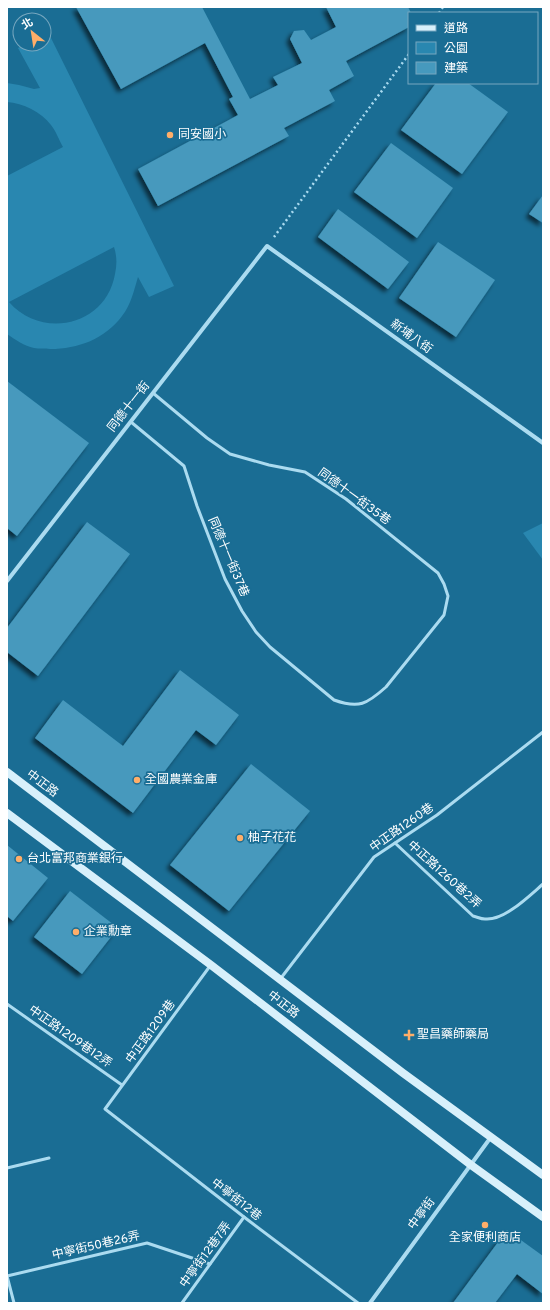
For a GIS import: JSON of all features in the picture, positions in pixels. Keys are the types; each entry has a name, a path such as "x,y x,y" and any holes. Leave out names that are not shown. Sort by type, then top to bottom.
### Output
{"street":[{"name":"同德十一街","path":"7,581 267,246"},
{"name":"新埔八街","path":"267,246 543,443"},
{"name":"中正路","path":"7,772 280,980 543,1175"},
{"name":"中正路","path":"7,813 211,965 471,1165 543,1217"},
{"name":"中寧街","path":"370,1303 491,1137"}],"lane":[{"name":"同德十一街35巷","path":"153,393 207,438 230,454 269,465 305,472 346,499 438,573 448,596 444,615"},
{"name":"同德十一街37巷","path":"131,422 184,466 197,506 225,579 242,611 256,632 270,647 334,700 347,704 361,704 374,697 386,687 444,615"},
{"name":"中正路1260巷","path":"280,980 366,865 374,857 437,815 543,732"},
{"name":"中正路1260巷2弄","path":"395,843 473,916 486,919 500,917 543,884"},
{"name":"中正路1209巷","path":"105,1109 211,965"},
{"name":"中正路1209巷12弄","path":"7,1004 122,1085"},
{"name":"中寧街12巷","path":"105,1109 358,1303"},
{"path":"7,1168 49,1158"},
{"name":"中寧街12巷7弄","path":"182,1303 244,1217"},
{"name":"中寧街50巷26弄","path":"7,1275 147,1243 210,1264"},
{"path":"7,1275 14,1303"}],"path":[{"path":"267,246 408,55"}],"green space":[{"path":"52,40 174,286 149,297 138,277 128,307 108,331 81,345 60,349 30,347 7,334 7,176 63,147 53,127 47,120 37,112 25,106 7,102 7,83 34,89 40,88 20,52 52,52","holes":["114,247 116,271 109,292 99,306 86,316 71,322 55,324 38,321 23,314 9,302"]},
{"path":"543,523 543,560 523,533"}],"building":[{"path":"76,7 202,7 250,99 278,85 273,77 302,63 290,39 294,31 304,30 311,40 336,27 326,7 408,7 410,12 408,12 408,28 346,61 354,76 329,90 335,101 284,128 289,136 158,206 138,169 238,115 229,99 233,97 205,43 121,89"},
{"path":"435,84 469,84 508,112 462,174 401,130"},
{"path":"391,143 453,188 417,238 354,192"},
{"path":"543,195 543,223 529,214"},
{"path":"338,209 409,262 388,289 318,237"},
{"path":"438,242 495,280 456,337 399,298"},
{"path":"7,381 89,443 17,536 7,528"},
{"path":"87,522 130,554 38,676 7,652 7,628"},
{"path":"180,670 239,715 216,745 196,730 133,813 35,738 63,700 123,746"},
{"name":"柚子花花","path":"251,764 310,811 229,911 170,865"},
{"path":"7,845 48,878 13,921 7,916"},
{"name":"企業勳章","path":"70,891 118,928 82,974 34,937"},
{"path":"507,1230 543,1256 543,1294 517,1274 495,1303 453,1303"}],"place":[{"name":"同安國小","path":"170,135"},
{"name":"全國農業金庫","path":"137,780"},
{"name":"柚子花花","path":"240,838"},
{"name":"台北富邦商業銀行","path":"19,859"},
{"name":"企業勳章","path":"76,932"},
{"name":"聖昌藥師藥局","path":"409,1035"},
{"name":"全家便利商店","path":"485,1225"}]}
